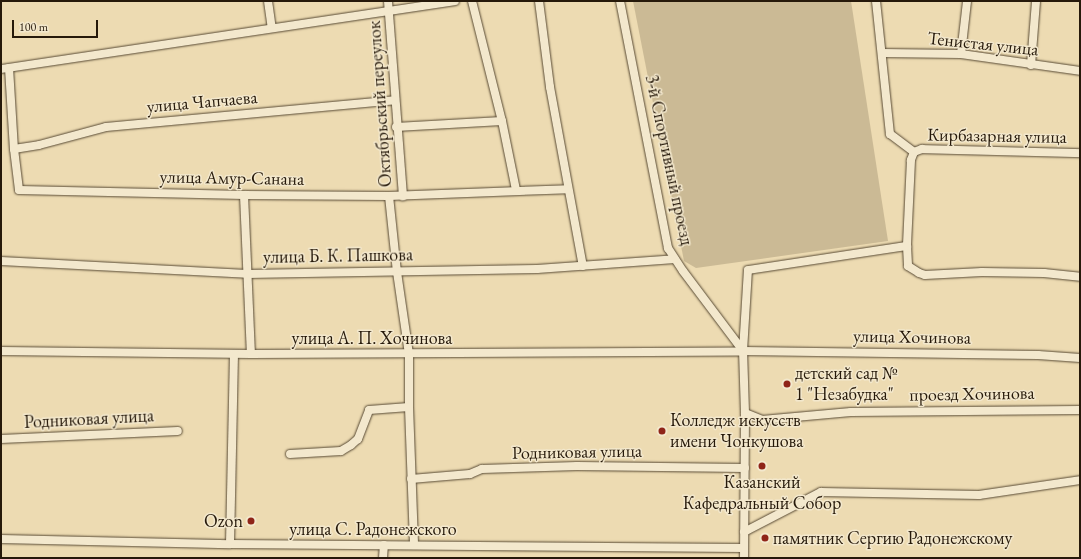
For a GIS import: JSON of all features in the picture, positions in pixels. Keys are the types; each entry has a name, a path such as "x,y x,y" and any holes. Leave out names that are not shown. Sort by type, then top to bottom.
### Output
{"street":[{"path":"268,1 272,28"},
{"name":"Октябрьский переулок","path":"388,1 396,127 403,196"},
{"path":"5,68 455,1"},
{"path":"472,1 502,121 516,190"},
{"path":"539,1 544,51 583,266"},
{"name":"3-й Спортивный проезд","path":"620,1 668,248 744,351"},
{"path":"876,1 890,134 914,152 911,160 907,246 908,266 925,275 982,272 1044,273 1080,277"},
{"path":"961,54 967,1"},
{"path":"1031,65 1036,1"},
{"name":"Тенистая улица","path":"882,53 961,54 1080,71"},
{"name":"улица Амур-Санана","path":"5,68 19,190 244,195 403,196 516,190 568,189"},
{"name":"улица Чапчаева","path":"14,149 106,127 395,100"},
{"path":"396,127 502,121"},
{"name":"Кирбазарная улица","path":"914,152 922,149 1080,153"},
{"path":"244,195 251,354"},
{"name":"Октябрьский переулок","path":"389,196 397,272 409,354 409,407 414,545"},
{"path":"744,558 744,351 748,270 907,246"},
{"name":"улица Б. К. Пашкова","path":"1,261 247,274 537,269 675,259"},
{"name":"улица А. П. Хочинова","path":"1,351 234,354 409,354 744,351"},
{"name":"улица Хочинова","path":"744,351 1038,355 1080,358"},
{"path":"230,544 234,354"},
{"path":"290,454 341,450 351,445 358,439 369,410 409,407"},
{"name":"проезд Хочинова","path":"745,414 762,420 851,412 1080,410"},
{"name":"Родниковая улица","path":"1,440 178,431"},
{"name":"Родниковая улица","path":"411,478 470,474 482,470 577,466 745,468"},
{"path":"744,532 822,492 980,495 1080,480"},
{"name":"улица С. Радонежского","path":"1,539 230,544 744,548"},
{"path":"383,558 384,545"}],"shaded area":[{"path":"633,1 851,1 888,241 696,268 684,261"}],"place":[{"name":"детский сад № 1 \"Незабудка\"","path":"787,384"},
{"name":"Колледж искусств имени Чонкушова","path":"662,431"},
{"name":"Казанский Кафедральный Собор","path":"762,466"},
{"name":"Ozon","path":"251,521"},
{"name":"памятник Сергию Радонежскому","path":"765,538"}]}
